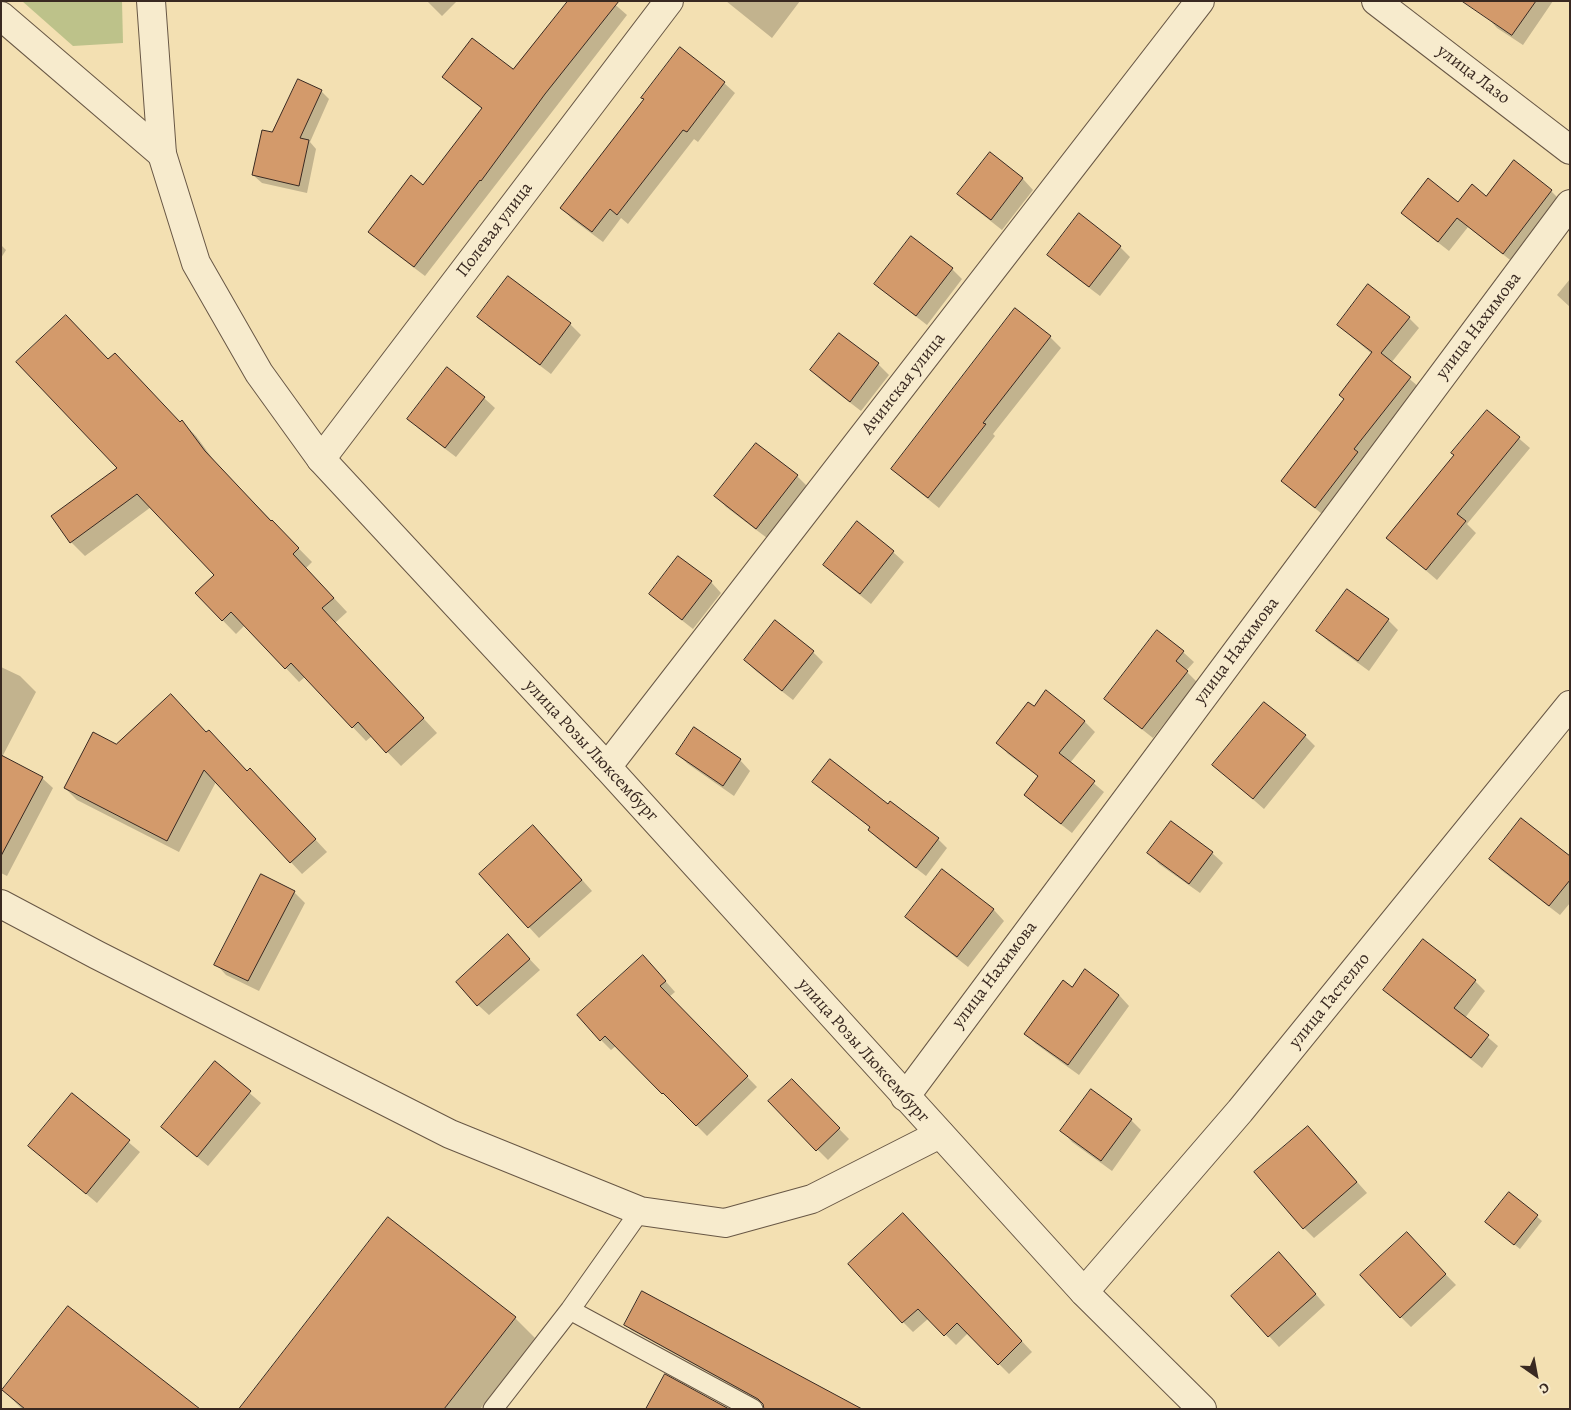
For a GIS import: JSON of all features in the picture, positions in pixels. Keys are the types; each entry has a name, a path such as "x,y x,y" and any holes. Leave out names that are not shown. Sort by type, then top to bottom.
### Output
{"street":[{"name":"улица Розы Люксембург","path":"152,1 162,154 196,264 259,374 321,459 607,767 1084,1292 1202,1409"},
{"name":"Полевая улица","path":"321,459 669,1"},
{"name":"Ачинская улица","path":"607,767 1200,1"},
{"name":"улица Лазо","path":"1376,1 1570,150"},
{"path":"1,16 162,154"},
{"name":"улица Нахимова","path":"905,1097 1570,204"},
{"name":"улица Гастелло","path":"1084,1292 1240,1111 1570,705"},
{"path":"1,904 96,955 450,1134 640,1211 725,1223 812,1199 940,1134"}],"lane":[{"path":"493,1409 570,1310 640,1211"},
{"path":"570,1310 753,1409"}],"green space":[{"path":"22,1 122,1 123,43 73,46"}],"building":[{"path":"568,1 619,1 545,94 414,267 368,232 411,175 423,185 482,108 442,77 472,38 513,69"},
{"path":"1462,1 1536,1 1512,35"},
{"path":"680,47 725,82 687,132 683,130 617,215 610,209 592,232 560,208 644,99 641,98"},
{"path":"298,79 322,90 300,138 309,140 299,186 252,175 262,130 272,132"},
{"path":"990,152 1023,178 991,220 957,194"},
{"path":"1514,160 1552,190 1503,254 1457,218 1438,242 1401,213 1428,178 1458,202 1472,184 1486,196"},
{"path":"1079,213 1121,246 1089,287 1047,255"},
{"path":"911,236 953,268 916,316 874,284"},
{"path":"508,276 571,323 540,365 477,317"},
{"path":"1368,284 1410,317 1381,353 1411,377 1354,449 1358,452 1315,508 1281,481 1344,399 1339,395 1372,352 1337,325"},
{"path":"1015,308 1051,336 983,423 986,424 928,498 891,469"},
{"path":"66,315 108,359 115,353 180,422 182,420 205,451 299,548 293,554 334,598 322,608 424,718 386,753 358,722 352,728 291,663 285,669 231,612 222,621 195,593 214,575 137,494 70,543 51,516 117,468 16,362"},
{"path":"839,333 879,363 850,402 810,370"},
{"path":"447,367 485,397 445,448 407,419"},
{"path":"1487,410 1520,437 1457,514 1466,521 1426,570 1386,538 1454,455 1451,453"},
{"path":"756,443 798,475 756,529 714,496"},
{"path":"857,521 894,551 860,594 823,565"},
{"path":"678,556 712,581 682,620 649,594"},
{"path":"1347,589 1389,619 1358,661 1316,631"},
{"path":"775,620 814,651 782,691 744,660"},
{"path":"1157,630 1184,651 1176,661 1188,671 1142,729 1104,699"},
{"path":"1046,690 1085,721 1059,753 1095,781 1061,824 1024,795 1038,776 996,743 1028,702 1034,706"},
{"path":"171,694 206,732 209,730 247,771 250,768 316,839 290,863 204,770 167,841 64,788 93,732 116,744"},
{"path":"1264,702 1306,735 1253,799 1212,765"},
{"path":"694,727 741,759 723,786 676,754"},
{"path":"1,755 43,777 1,856"},
{"path":"830,759 888,804 890,801 939,838 916,868 868,830 870,827 812,782"},
{"path":"1521,818 1570,856 1570,880 1549,906 1489,859"},
{"path":"1171,821 1213,852 1189,884 1147,853"},
{"path":"533,825 582,880 528,928 479,874"},
{"path":"942,869 994,909 957,957 905,917"},
{"path":"261,874 295,891 248,981 214,965"},
{"path":"508,934 530,959 477,1006 456,982"},
{"path":"1423,939 1476,980 1454,1008 1489,1035 1471,1058 1383,990"},
{"path":"643,955 666,981 660,986 748,1076 696,1126 605,1036 600,1041 577,1015"},
{"path":"1085,969 1119,995 1068,1065 1024,1034 1063,980 1072,987"},
{"path":"215,1061 251,1091 197,1157 161,1127"},
{"path":"792,1079 840,1128 816,1151 768,1101"},
{"path":"1091,1089 1132,1119 1101,1161 1060,1131"},
{"path":"72,1093 130,1140 86,1194 28,1146"},
{"path":"1308,1126 1357,1182 1303,1229 1254,1172"},
{"path":"1509,1192 1538,1215 1514,1245 1485,1222"},
{"path":"903,1213 1022,1341 998,1365 957,1323 944,1336 918,1309 902,1323 848,1264"},
{"path":"388,1217 516,1317 444,1409 239,1409"},
{"path":"1407,1232 1446,1274 1400,1318 1360,1275"},
{"path":"1279,1252 1316,1294 1268,1337 1231,1296"},
{"path":"642,1291 862,1409 764,1409 763,1404 758,1399 624,1325"},
{"path":"68,1306 200,1409 25,1409 2,1390"},
{"path":"665,1374 729,1409 646,1409"}]}
